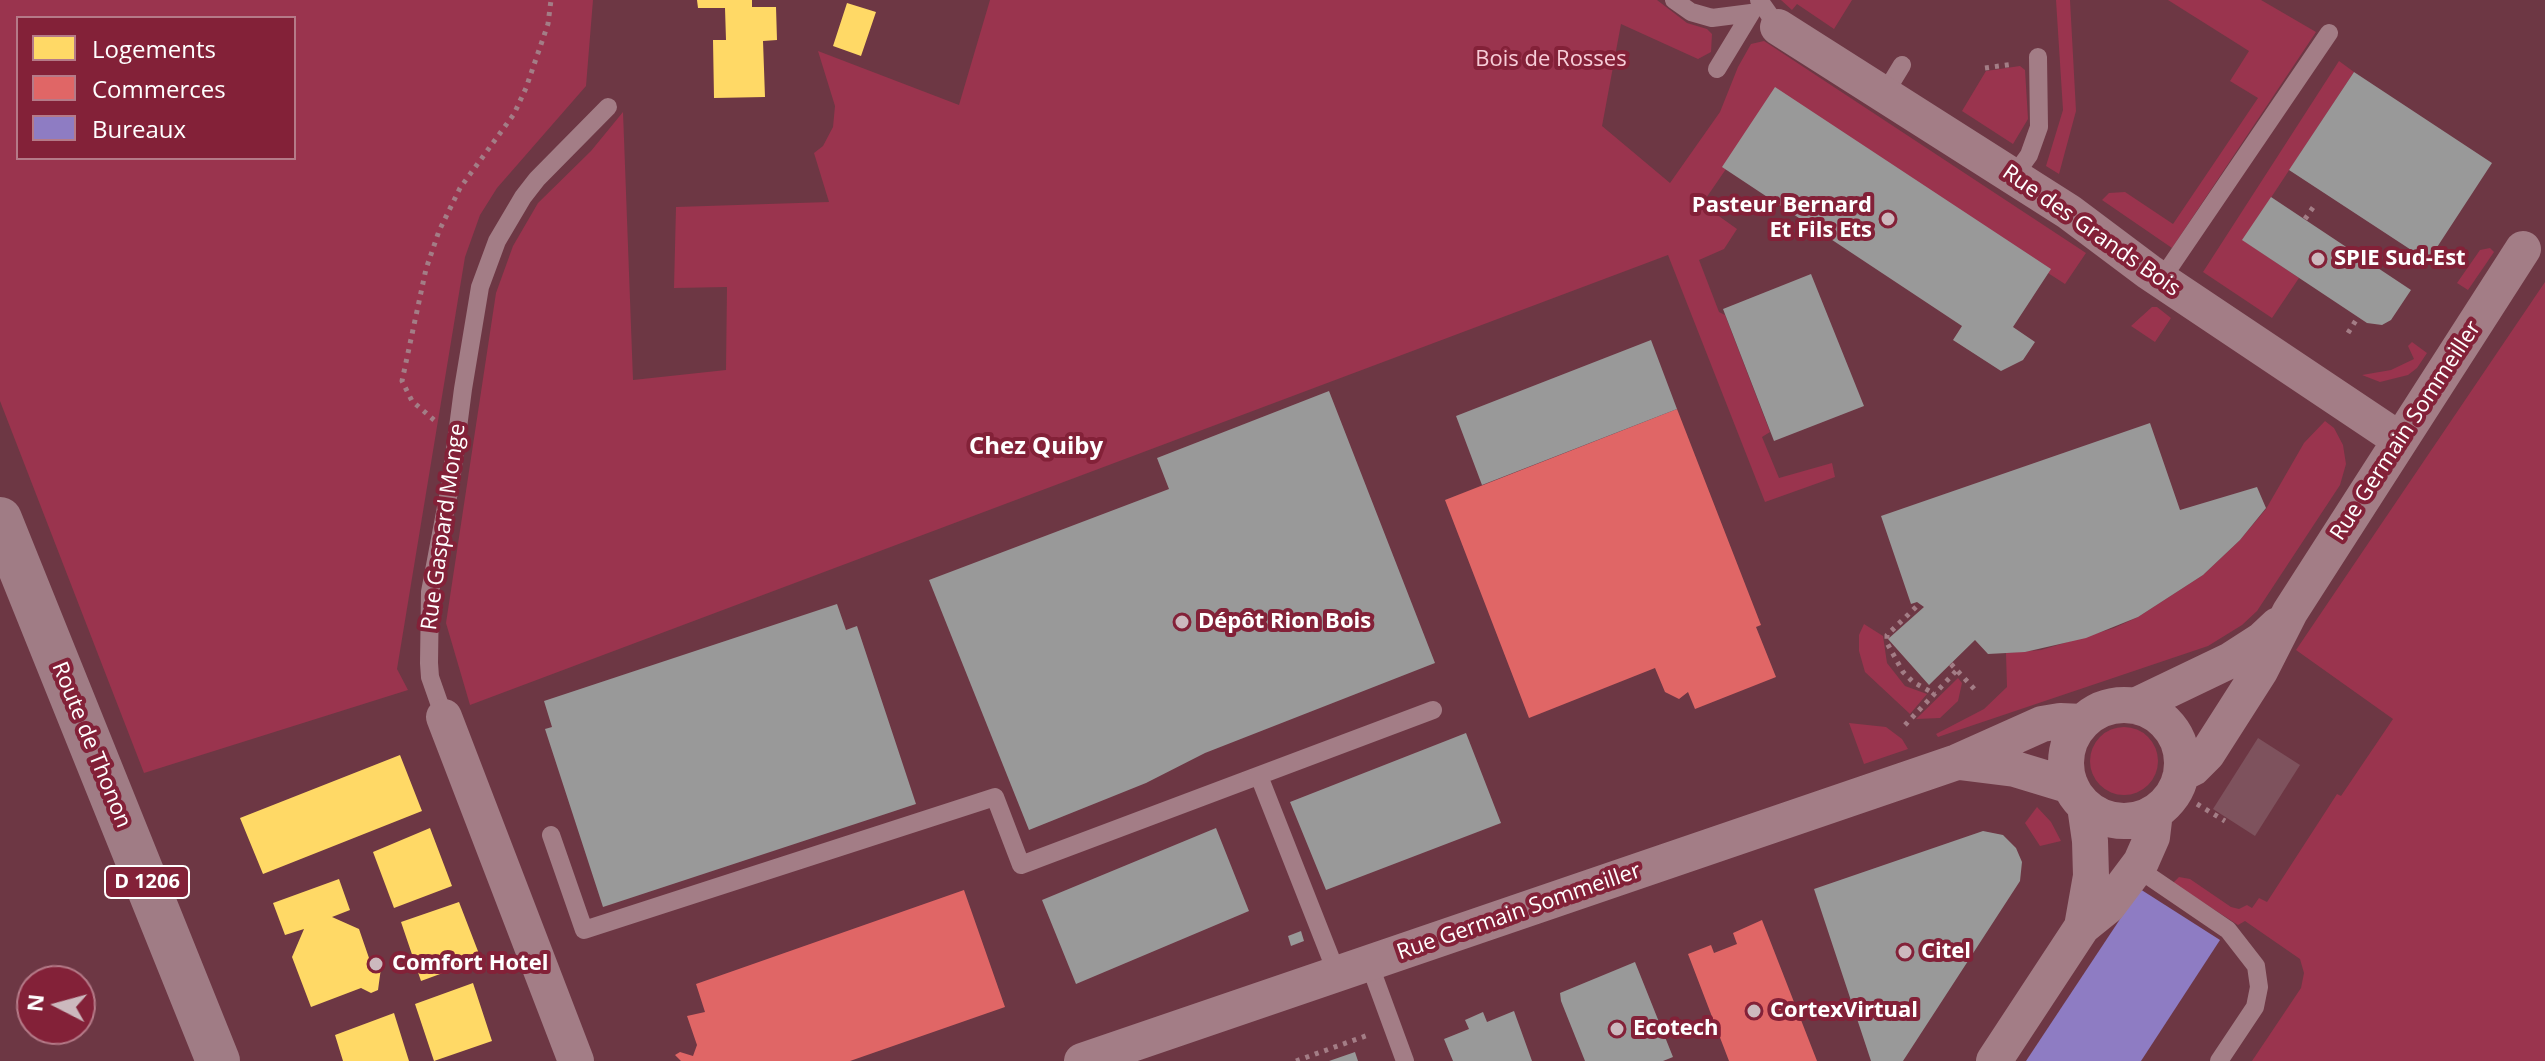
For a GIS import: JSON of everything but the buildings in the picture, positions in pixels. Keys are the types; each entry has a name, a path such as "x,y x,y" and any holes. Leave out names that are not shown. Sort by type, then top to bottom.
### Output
{"main road":[{"name":"Route de Thonon","path":"0,519 218,1061"}],"street":[{"name":"Rue des Grands Bois","path":"1763,9 1894,79 2014,176 2161,280 2400,440"},
{"name":"Rue Germain Sommeiller","path":"1957,762 2001,766 2078,796 2103,818 2124,822 2155,812 2173,795 2181,774 2193,768 2207,754 2260,671 2290,612 2523,249"},
{"name":"Rue Germain Sommeiller","path":"2082,927 2091,876 2090,841 2078,796 2067,775 2067,752 2076,731 2083,722 2102,710 2135,706 2231,660 2262,640 2290,612"},
{"path":"2135,706 2156,715 2172,731 2181,752 2181,774"},
{"name":"Rue Gaspard Monge","path":"444,717 576,1061"},
{"name":"Rue Germain Sommeiller","path":"1082,1061 1957,762 2042,724 2083,722"},
{"name":"Rue Germain Sommeiller","path":"1994,1061 2082,927 2148,876 2155,812"}],"lane":[{"path":"1674,0 1691,12 1712,18 1763,9"},
{"path":"1729,0 1763,9"},
{"path":"1717,69 1763,9"},
{"path":"2161,280 2329,33"},
{"path":"2014,176 2029,155 2039,127 2038,57"},
{"name":"Rue Gaspard Monge","path":"444,717 430,677 430,592 451,481 476,302 497,241 513,212 537,179 608,107"},
{"path":"551,835 584,930 995,797 1021,865 1433,710"},
{"path":"1259,776 1353,968 1392,1026 1405,1061"},
{"path":"2148,876 2174,869"},
{"path":"2148,876 2228,930 2256,966 2259,987 2255,1007 2219,1061"}],"path":[{"path":"458,427 432,420 421,411 405,390 403,370 426,269 439,231 460,188 514,114 538,56 551,0"},
{"path":"1985,68 2014,64"},
{"path":"2305,219 2314,206"},
{"path":"2433,252 2447,262"},
{"path":"2348,333 2358,317"},
{"path":"1916,607 1887,635 1887,643 1903,672 1913,682 1935,694"},
{"path":"1951,664 1978,693"},
{"path":"1905,725 1957,670"},
{"path":"1296,1061 1392,1026"}],"green space":[{"path":"0,0 593,0 586,86 497,188 480,215 465,257 397,669 408,690 144,773 0,401"},
{"name":"Bois de Rosses","path":"990,0 1657,0 1687,23 1707,29 1712,34 1711,52 1698,59 1621,24 1602,126 1670,183 1720,112 1751,44 1764,41 2086,253 2065,284 2048,273 1726,169 1702,204 1737,229 1724,249 1699,260 1719,312 1725,315 1770,432 1762,437 1779,478 1832,463 1835,477 1765,502 1668,255 470,705 446,623 496,293 513,246 538,203 591,151 623,112 633,380 726,370 727,287 674,288 676,207 829,202 814,153 823,146 833,127 835,106 818,51 959,105"},
{"path":"1781,0 1852,0 1834,29 1797,4 1792,10"},
{"path":"2056,0 2070,0 2076,111 2059,174 2046,166 2063,110"},
{"path":"2168,0 2261,0 2316,32 2172,248 2102,200 2109,193 2125,192 2173,224 2258,98 2230,81 2249,51"},
{"path":"2339,61 2354,72 2243,240 2299,278 2272,318 2203,272"},
{"path":"2020,66 2025,70 2028,119 2013,144 1962,111 1986,71"},
{"path":"2490,248 2494,252 2468,290 2457,283 2480,250"},
{"path":"2545,282 2545,1061 2252,1061 2301,988 2304,973 2300,959 2245,921 2238,925 2173,883 2179,877 2190,879 2231,907 2239,909 2247,905 2252,908 2259,898 2267,902 2337,794 2341,796 2393,719 2296,650"},
{"path":"2152,307 2157,307 2171,318 2155,342 2131,326"},
{"path":"2412,342 2427,353 2408,375 2380,382 2362,375 2391,370 2414,359 2408,346"},
{"path":"2325,421 2334,428 2343,445 2346,464 2340,485 2257,611 2242,625 2208,646 1938,737 1936,734 1984,709 2007,687 2006,653 2041,650 2114,628 2138,617 2203,575 2240,540 2266,509 2304,443"},
{"path":"1864,624 1883,636 1887,663 1905,686 1927,694 1910,714 1865,672 1859,651 1859,635"},
{"path":"1958,678 1962,683 1958,701 1940,718 1916,719"},
{"path":"1849,723 1886,727 1902,739 1908,749 1864,764"},
{"path":"2124,727 2148,737 2158,761 2148,785 2124,795 2100,785 2090,761 2100,737"},
{"path":"2037,807 2051,822 2061,841 2040,846 2025,823"}],"place":[{"name":"Pasteur Bernard Et Fils Ets","path":"1888,219"},
{"name":"SPIE Sud-Est","path":"2318,259"},
{"name":"Dépôt Rion Bois","path":"1182,622"},
{"name":"Citel","path":"1905,952"},
{"name":"Comfort Hotel","path":"376,964"},
{"name":"CortexVirtual","path":"1754,1011"},
{"name":"Ecotech","path":"1617,1029"}],"district":[{"name":"Chez Quiby","path":"1036,447"}]}
